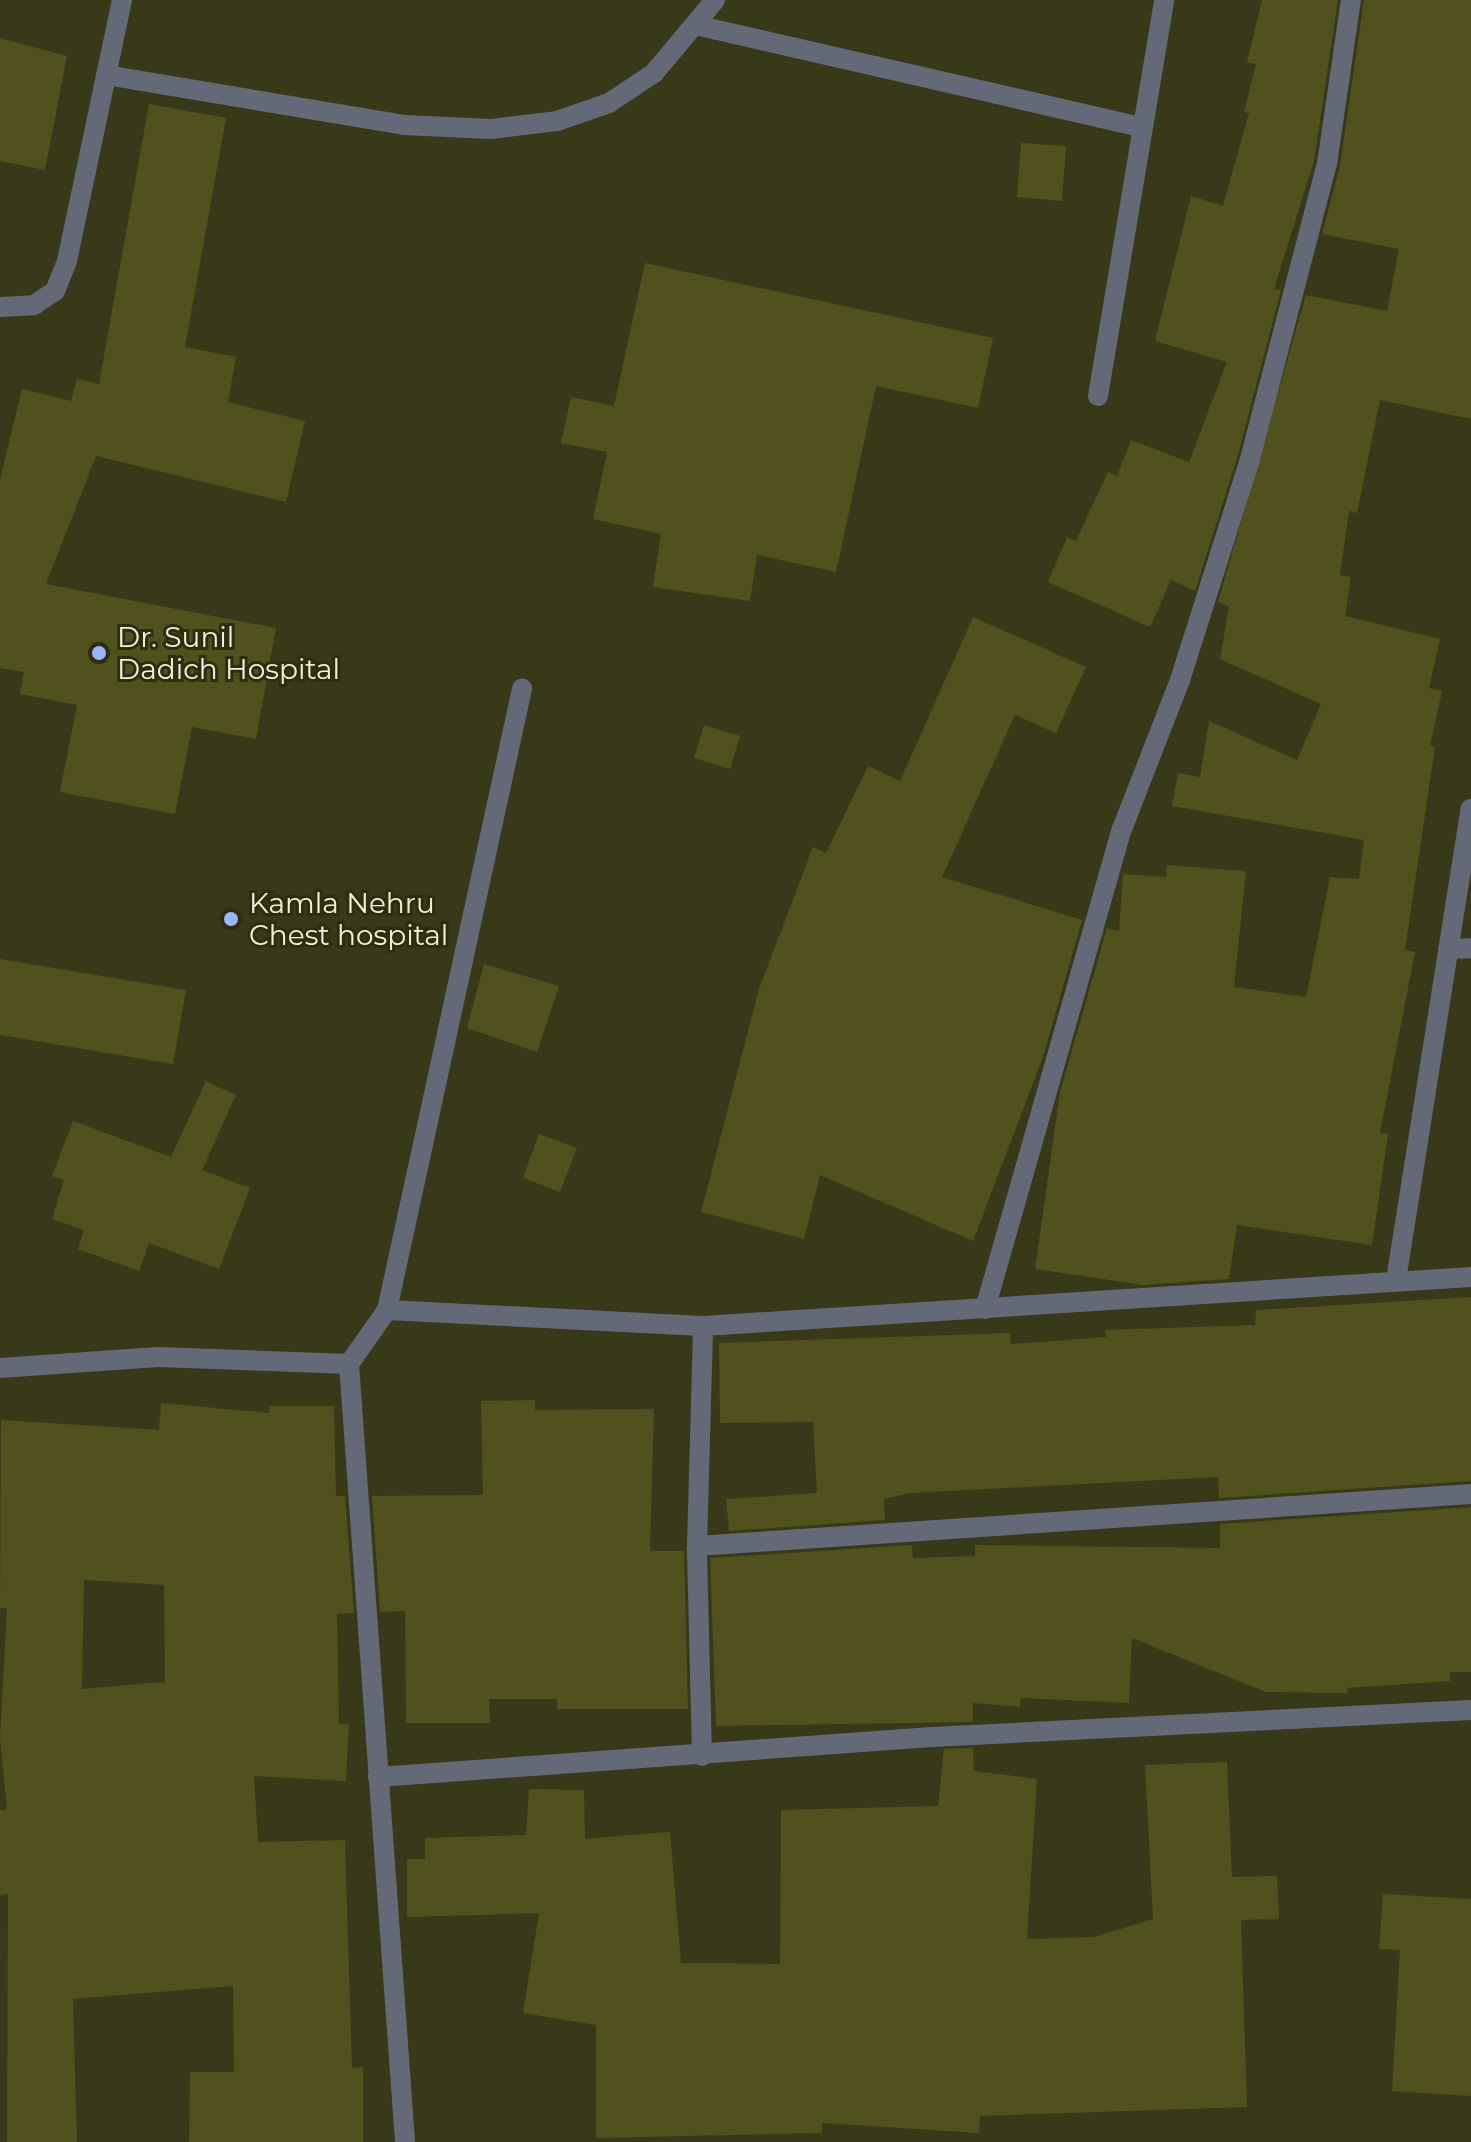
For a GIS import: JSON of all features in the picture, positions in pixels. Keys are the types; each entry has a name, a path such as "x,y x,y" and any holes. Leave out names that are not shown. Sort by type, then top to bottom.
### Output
{"street":[{"path":"0,307 34,305 55,291 67,261 122,0"},
{"path":"106,75 404,125 491,129 557,121 609,103 654,73 700,26 715,0"},
{"path":"1098,396 1164,0"},
{"path":"985,1309 1122,829 1180,680 1250,459 1327,164 1351,0"},
{"path":"700,26 1141,127"},
{"path":"405,2142 349,1364 387,1310 522,689"},
{"path":"1396,1280 1471,809"},
{"path":"1448,949 1471,948"},
{"path":"387,1310 703,1326 1471,1277"},
{"path":"702,1756 697,1546 703,1326"},
{"path":"0,1368 158,1357 349,1364"},
{"path":"697,1546 1471,1494"},
{"path":"378,1777 932,1737 1471,1710"}],"building":[{"path":"1262,0 1338,0 1314,161 1274,289 1281,290 1238,455 1195,591 1171,580 1150,627 1048,582 1067,537 1076,541 1108,472 1117,476 1131,440 1189,462 1227,362 1155,341 1191,196 1223,206 1249,113 1244,112 1256,64 1247,62"},
{"path":"1364,0 1471,0 1471,419 1380,400 1357,513 1349,511 1340,575 1351,577 1345,616 1440,639 1429,688 1442,691 1430,746 1435,747 1405,950 1415,952 1380,1133 1388,1134 1372,1245 1237,1225 1229,1279 1143,1285 1035,1269 1060,1092 1107,928 1119,931 1123,874 1166,877 1167,865 1246,871 1234,987 1306,997 1330,877 1359,879 1364,840 1172,806 1178,773 1200,777 1209,721 1297,760 1321,704 1220,659 1229,606 1218,602 1306,295 1387,311 1399,249 1322,234 1340,166"},
{"path":"0,38 67,56 45,170 0,161"},
{"path":"149,104 226,118 185,347 236,357 228,402 305,421 286,502 96,456 46,584 276,628 256,739 192,727 175,814 60,792 77,705 20,694 24,672 0,668 0,480 22,389 71,401 77,379 99,384"},
{"path":"1021,143 1066,146 1062,201 1017,197"},
{"path":"645,263 993,338 978,408 876,386 836,572 757,555 750,601 653,587 661,534 593,519 607,452 561,443 571,397 614,406"},
{"path":"973,617 1086,667 1056,733 1015,715 942,877 1082,920 1043,1057 973,1241 820,1175 804,1239 701,1212 759,989 813,847 826,853 868,766 900,781"},
{"path":"704,725 740,736 730,769 694,758"},
{"path":"0,959 186,990 173,1064 0,1035"},
{"path":"484,964 559,986 537,1052 467,1028"},
{"path":"206,1081 236,1095 202,1170 250,1188 219,1269 149,1243 139,1271 78,1249 84,1230 52,1219 64,1180 52,1176 73,1121 171,1157"},
{"path":"539,1134 577,1148 560,1192 523,1178"},
{"path":"1471,1297 1471,1481 1219,1498 1218,1477 909,1493 884,1499 885,1520 729,1531 726,1499 817,1493 813,1422 720,1423 719,1343 1010,1333 1011,1344 1106,1337 1105,1330 1255,1325 1256,1310"},
{"path":"535,1400 535,1410 654,1409 650,1551 684,1551 688,1709 557,1709 557,1699 489,1699 490,1723 406,1723 405,1611 380,1612 372,1496 483,1495 481,1401"},
{"path":"161,1403 269,1413 269,1406 334,1406 336,1496 345,1496 354,1613 337,1614 339,1724 349,1724 346,1781 254,1776 258,1842 345,1840 352,2068 363,2067 363,2142 189,2142 190,2072 234,2072 233,1986 73,1999 77,2142 7,2142 8,1894 0,1895 0,1810 7,1810 0,1737 7,1608 0,1608 1,1420 159,1430","holes":["84,1580 164,1585 165,1682 82,1689"]},
{"path":"1471,1507 1471,1672 1450,1672 1450,1681 1347,1688 1347,1693 1266,1692 1132,1638 1129,1703 1021,1698 1020,1707 973,1703 973,1722 716,1726 710,1558 912,1545 913,1558 975,1556 975,1545 1220,1548 1220,1524"},
{"path":"973,1748 974,1771 1037,1779 1027,1939 1094,1937 1153,1919 1145,1765 1227,1762 1232,1877 1277,1876 1279,1919 1241,1920 1247,2107 980,2116 979,2133 822,2123 822,2133 596,2138 596,2025 523,2013 539,1913 407,1917 407,1859 425,1859 425,1838 526,1835 529,1789 584,1790 585,1839 670,1832 681,1963 780,1964 781,1810 938,1806 944,1749"},
{"path":"1383,1894 1471,1899 1471,2096 1392,2091 1400,1950 1379,1949"}],"place":[{"name":"Dr. Sunil Dadich Hospital","path":"99,653"},
{"name":"Kamla Nehru Chest hospital","path":"231,919"}]}
